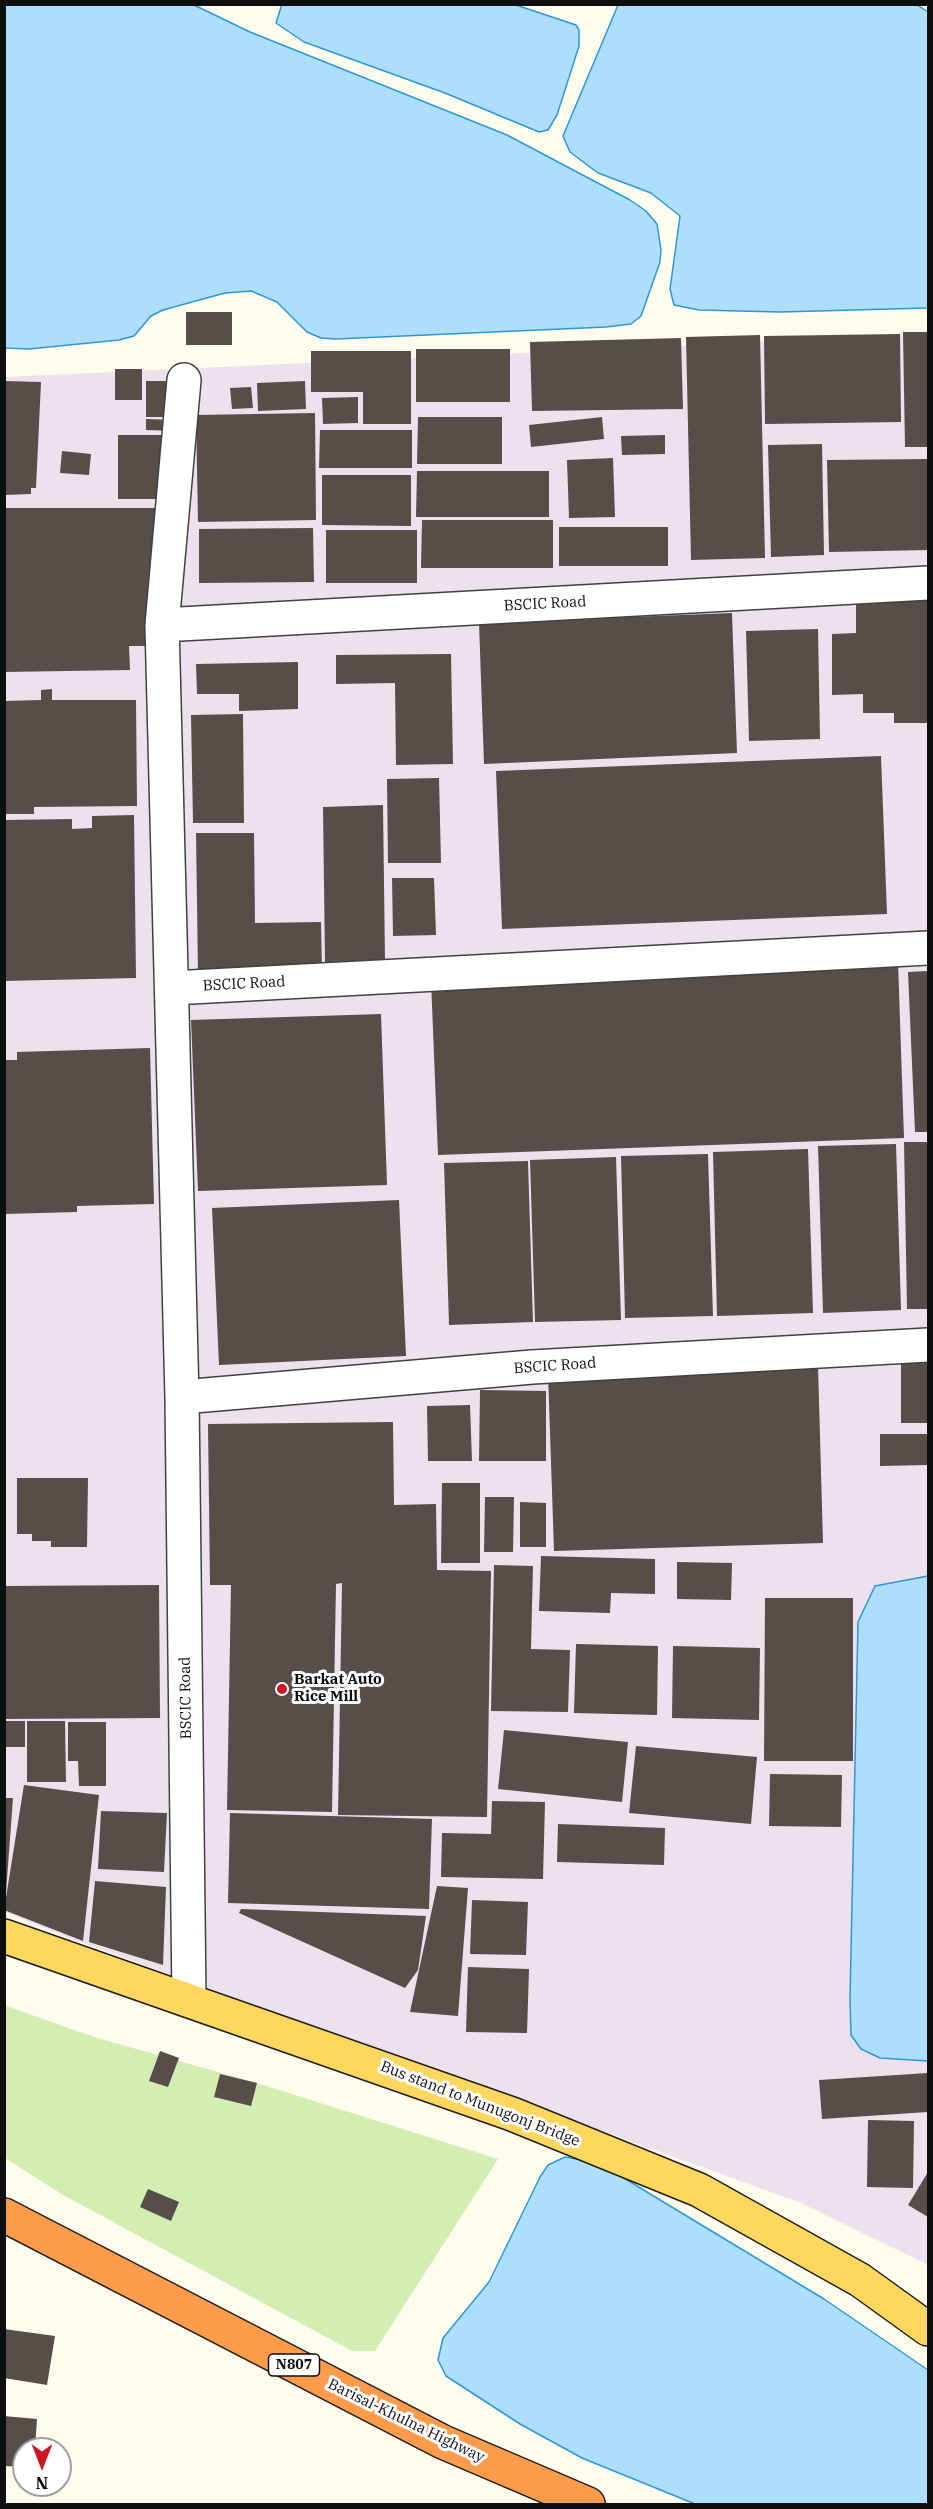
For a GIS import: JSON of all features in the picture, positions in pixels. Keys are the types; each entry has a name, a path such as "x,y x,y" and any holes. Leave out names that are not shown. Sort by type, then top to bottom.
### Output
{"highway":[{"name":"Barisal-Khulna Highway","path":"4,2215 443,2442 588,2505"}],"main road":[{"name":"Bus stand to Munugonj Bridge","path":"4,1936 512,2114 699,2190 860,2280 928,2329"}],"street":[{"name":"BSCIC Road","path":"184,380 162,626 182,1397 189,1999"},
{"name":"BSCIC Road","path":"162,626 928,583"},
{"name":"BSCIC Road","path":"172,988 928,948"},
{"name":"BSCIC Road","path":"182,1397 532,1367 928,1345"}],"shaded area":[{"path":"928,334 928,2265 801,2203 61,1935 5,1912 5,377"}],"green space":[{"path":"4,2005 94,2037 257,2083 498,2159 375,2351 352,2351 63,2195 5,2158"}],"water":[{"path":"5,4 194,5 250,32 507,135 630,200 646,211 657,224 661,250 660,262 641,316 631,324 606,327 336,339 321,338 307,332 277,302 251,291 225,293 163,310 151,316 134,336 119,340 29,349 5,348"},
{"path":"282,4 516,5 576,25 579,30 579,46 557,115 548,130 539,132 445,93 304,42 276,23"},
{"path":"916,4 928,12 928,308 780,312 699,310 674,305 670,289 680,216 651,193 598,173 570,152 563,136 618,5"},
{"path":"928,1576 928,2061 880,2058 861,2049 851,2035 850,1999 858,1622 875,1586"},
{"path":"565,2157 599,2163 824,2299 928,2370 928,2504 695,2504 582,2458 520,2424 446,2376 438,2360 443,2338 489,2282 548,2165"}],"building":[{"path":"186,312 232,312 232,345 186,345"},
{"path":"903,332 928,332 928,447 905,447"},
{"path":"900,334 901,422 765,424 764,336"},
{"path":"760,335 765,558 691,560 686,337"},
{"path":"681,338 683,409 532,411 530,342"},
{"path":"416,349 510,349 510,402 416,402"},
{"path":"311,351 411,351 411,424 363,424 363,392 311,392"},
{"path":"115,369 142,369 142,400 115,400"},
{"path":"4,381 41,382 36,488 31,488 31,494 4,495"},
{"path":"146,381 179,381 179,417 146,417"},
{"path":"305,381 306,409 258,411 257,383"},
{"path":"251,387 253,408 232,409 230,388"},
{"path":"358,397 358,423 323,424 322,398"},
{"path":"315,413 316,520 198,522 196,415"},
{"path":"418,417 502,417 502,464 417,464"},
{"path":"602,417 604,439 531,447 529,425"},
{"path":"146,419 177,420 176,431 146,430"},
{"path":"320,430 412,430 412,468 319,468"},
{"path":"118,435 170,435 170,499 118,499"},
{"path":"665,435 665,454 622,455 621,436"},
{"path":"822,444 824,555 771,557 768,445"},
{"path":"62,451 91,454 89,475 60,473"},
{"path":"613,458 615,517 569,518 567,460"},
{"path":"928,459 928,550 829,552 827,460"},
{"path":"417,471 549,471 549,517 416,517"},
{"path":"322,475 411,475 411,526 322,525"},
{"path":"4,508 160,508 159,646 129,646 130,670 4,672"},
{"path":"422,520 553,520 553,568 421,568"},
{"path":"559,527 668,527 668,566 559,566"},
{"path":"313,528 314,582 199,583 199,529"},
{"path":"326,530 417,530 417,583 326,583"},
{"path":"928,600 928,723 894,723 894,713 863,713 863,694 832,695 832,634 856,633 856,601"},
{"path":"732,613 737,753 484,764 479,623"},
{"path":"818,629 820,739 749,741 746,631"},
{"path":"451,654 453,764 396,765 395,683 336,684 336,655"},
{"path":"298,662 298,709 239,711 239,694 197,694 196,664"},
{"path":"52,689 52,700 136,700 137,806 34,807 34,814 4,814 4,701 41,700 41,690"},
{"path":"243,714 244,823 193,823 191,715"},
{"path":"881,756 887,914 502,929 496,771"},
{"path":"439,778 441,863 388,863 387,779"},
{"path":"383,805 385,961 325,962 323,807"},
{"path":"134,815 136,978 4,981 4,820 72,819 72,829 92,828 92,816"},
{"path":"196,833 254,833 255,923 321,922 322,972 198,973"},
{"path":"392,878 434,878 436,935 393,936"},
{"path":"898,962 904,1138 438,1155 431,980"},
{"path":"928,971 928,1132 915,1132 908,972"},
{"path":"381,1014 387,1185 198,1191 191,1020"},
{"path":"150,1048 154,1204 77,1206 77,1212 4,1214 4,1060 17,1060 17,1052"},
{"path":"904,1142 928,1142 928,1309 907,1309"},
{"path":"896,1144 901,1310 823,1313 818,1146"},
{"path":"808,1149 813,1313 717,1316 713,1152"},
{"path":"708,1154 713,1316 625,1318 621,1156"},
{"path":"616,1157 621,1320 535,1322 530,1160"},
{"path":"528,1161 533,1322 449,1325 444,1163"},
{"path":"399,1200 406,1356 219,1365 212,1208"},
{"path":"901,1358 928,1359 928,1423 901,1423"},
{"path":"818,1365 823,1543 554,1551 548,1373"},
{"path":"480,1390 546,1391 546,1461 479,1461"},
{"path":"470,1405 472,1461 428,1461 427,1406"},
{"path":"393,1422 394,1505 436,1504 437,1570 491,1571 487,1817 338,1815 342,1583 336,1584 332,1812 227,1810 231,1585 210,1585 208,1424"},
{"path":"880,1434 928,1434 928,1465 880,1466"},
{"path":"17,1478 88,1478 87,1547 51,1547 51,1541 32,1541 32,1534 17,1534"},
{"path":"442,1483 480,1483 480,1563 441,1563"},
{"path":"485,1497 514,1497 513,1552 484,1552"},
{"path":"520,1502 546,1503 546,1547 520,1547"},
{"path":"541,1556 655,1559 655,1594 611,1593 610,1613 539,1611"},
{"path":"677,1562 732,1563 731,1600 677,1599"},
{"path":"494,1565 533,1566 531,1649 570,1650 568,1712 491,1711"},
{"path":"159,1585 160,1718 4,1719 4,1586"},
{"path":"765,1598 853,1598 853,1761 764,1761"},
{"path":"576,1644 658,1646 657,1715 574,1713"},
{"path":"673,1646 760,1648 759,1720 672,1718"},
{"path":"4,1721 25,1721 25,1747 4,1747"},
{"path":"27,1721 65,1721 66,1782 27,1782"},
{"path":"68,1722 106,1722 106,1786 79,1786 78,1761 68,1761"},
{"path":"504,1730 628,1742 622,1802 498,1789"},
{"path":"636,1746 757,1757 751,1824 629,1813"},
{"path":"770,1774 842,1775 841,1827 769,1826"},
{"path":"24,1785 99,1795 83,1941 4,1910"},
{"path":"4,1798 13,1798 6,1893 4,1893"},
{"path":"492,1801 545,1802 543,1879 441,1877 442,1833 491,1834"},
{"path":"101,1811 167,1813 164,1872 98,1869"},
{"path":"230,1813 432,1819 429,1909 228,1903"},
{"path":"558,1824 665,1828 664,1865 557,1862"},
{"path":"95,1881 166,1887 163,1965 89,1942"},
{"path":"437,1886 468,1888 458,2016 410,2012"},
{"path":"472,1900 528,1902 526,1955 470,1954"},
{"path":"241,1909 426,1916 418,1970 405,1988 239,1913"},
{"path":"468,1967 529,1969 527,2033 466,2032"},
{"path":"160,2051 179,2058 168,2087 149,2081"},
{"path":"928,2073 928,2112 822,2119 819,2080"},
{"path":"220,2074 257,2083 251,2106 214,2097"},
{"path":"868,2120 914,2121 913,2188 867,2187"},
{"path":"928,2172 928,2217 908,2205"},
{"path":"148,2189 179,2202 171,2221 140,2207"},
{"path":"4,2329 55,2336 47,2385 4,2378"},
{"path":"4,2416 37,2419 36,2437 12,2437 12,2466 4,2466"}],"place":[{"name":"Barkat Auto Rice Mill","path":"282,1689"}]}
